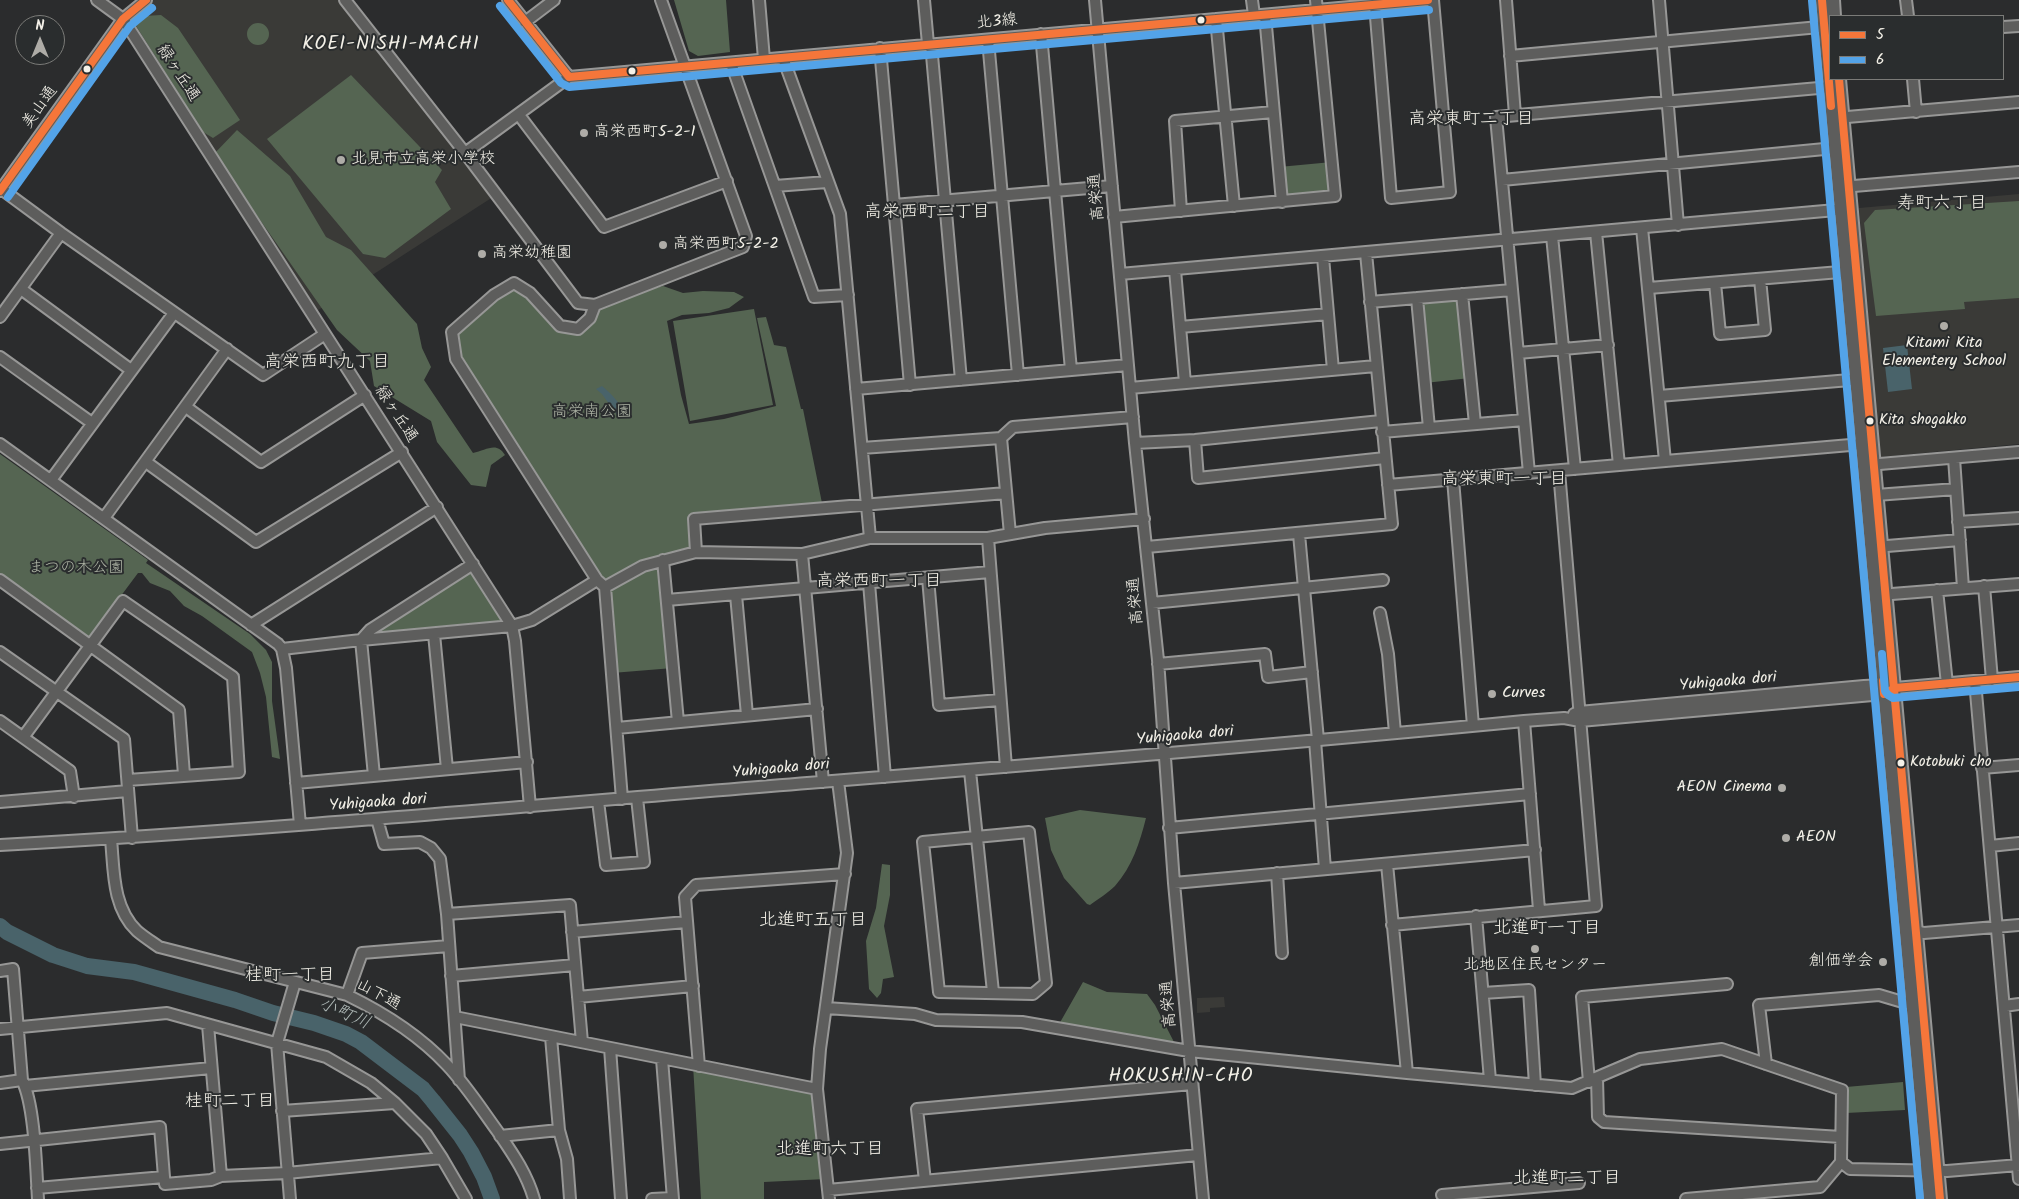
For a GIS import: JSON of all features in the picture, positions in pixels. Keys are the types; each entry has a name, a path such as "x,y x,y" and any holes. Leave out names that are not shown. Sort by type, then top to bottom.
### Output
{"main road":[{"path":"1822,0 1829,42"},
{"path":"1833,0 1834,15"},
{"path":"1834,83 1917,1004 1933,1172 1940,1199"},
{"path":"1837,118 1835,148 1843,187"},
{"path":"1861,379 1862,444 1876,495 1876,547"},
{"path":"1930,1199 1933,1172"}],"street":[{"name":"緑ヶ丘通","path":"97,0 123,19 512,626 530,807"},
{"name":"美山通","path":"0,189 123,19 146,0"},
{"path":"345,0 578,303 595,305 743,247 746,236 661,0"},
{"path":"465,154 569,77 508,0"},
{"path":"525,22 554,0"},
{"path":"759,0 764,59"},
{"path":"924,0 945,200 961,380"},
{"name":"高栄通","path":"1095,0 1132,418 1158,664 1169,828 1203,1199"},
{"path":"1252,0 1254,16"},
{"name":"北3線","path":"569,77 1265,15 1316,5 1428,0"},
{"path":"1377,3 1391,198 1450,192 1433,0"},
{"path":"1506,0 1515,115"},
{"path":"1659,0 1678,224"},
{"path":"1906,0 1908,15"},
{"path":"1114,217 1335,196 1316,5"},
{"path":"1265,15 1282,202"},
{"path":"1216,19 1234,206"},
{"path":"1510,56 1827,26"},
{"path":"2004,27 2019,26"},
{"path":"1041,34 1071,370"},
{"path":"988,40 1018,375"},
{"path":"880,48 910,385"},
{"path":"782,58 840,214 870,538"},
{"path":"731,62 814,297 848,295"},
{"path":"1913,80 1916,112"},
{"path":"1529,473 1496,116 1668,101 1834,83"},
{"path":"1837,118 2019,102"},
{"path":"1181,211 1175,121 1273,112"},
{"path":"519,115 604,227 727,181"},
{"path":"1502,180 1835,148"},
{"path":"1843,187 2019,172"},
{"path":"775,186 827,182"},
{"path":"894,205 1112,186"},
{"path":"0,189 264,375 325,334"},
{"path":"1120,274 1846,209"},
{"path":"1642,228 1666,461"},
{"path":"1596,232 1619,465"},
{"path":"0,318 61,233"},
{"path":"1552,236 1575,469"},
{"path":"1147,547 1392,524 1366,253"},
{"path":"1323,257 1333,370"},
{"path":"1175,270 1185,383"},
{"path":"1648,288 1851,271"},
{"path":"1715,283 1720,334 1765,330 1760,279"},
{"path":"595,305 590,318 578,328 561,326 530,293 514,283 494,295 452,332 456,359 601,584 617,728 622,799"},
{"path":"21,289 131,370"},
{"path":"1370,302 1512,290"},
{"path":"1462,294 1475,424"},
{"path":"1417,298 1429,428"},
{"path":"50,480 174,312"},
{"path":"1180,327 1328,314"},
{"path":"1518,353 1608,345"},
{"path":"104,518 227,350"},
{"path":"0,357 92,424"},
{"path":"856,389 1128,365"},
{"path":"1130,388 1376,366"},
{"path":"1659,396 1861,379"},
{"path":"186,407 261,462 364,395"},
{"path":"862,448 1001,438 1013,427 1132,418"},
{"path":"1135,443 1382,427 1429,428 1524,420"},
{"path":"1001,438 1010,534"},
{"path":"1195,440 1198,478 1385,458"},
{"path":"0,444 278,644 282,649 286,668 300,825"},
{"path":"1388,485 1862,444"},
{"path":"146,462 256,542 402,452"},
{"path":"1869,465 2019,452"},
{"path":"1954,458 1963,588"},
{"path":"1392,924 1596,906 1559,470"},
{"path":"1453,479 1473,726"},
{"path":"1876,495 1956,489"},
{"path":"696,552 694,519 1006,493"},
{"path":"251,625 437,507"},
{"path":"1958,522 2019,518"},
{"path":"282,649 512,626 532,620 601,584 643,566 696,552 802,554 870,538 988,538 1045,528 1144,519"},
{"path":"1300,534 1312,672 1325,869"},
{"path":"988,538 1006,768"},
{"path":"1876,547 1960,540"},
{"path":"802,554 823,782"},
{"path":"663,560 678,722"},
{"path":"374,776 361,640 370,630 473,564"},
{"path":"667,600 990,572"},
{"path":"928,578 939,705 1000,700"},
{"path":"0,580 179,710 184,775"},
{"path":"1152,603 1382,580"},
{"path":"869,583 885,777"},
{"path":"1881,595 2019,584"},
{"path":"1984,586 1992,680"},
{"path":"1937,590 1947,684"},
{"path":"736,595 747,715"},
{"path":"24,736 123,601 233,677 239,772 128,780"},
{"path":"1380,613 1388,654 1395,733"},
{"path":"434,634 447,769"},
{"path":"0,652 124,739 132,838"},
{"path":"1158,664 1265,654 1268,677 1312,672"},
{"name":"Yuhigaoka dori","path":"0,845 132,838 970,771 2019,677"},
{"path":"1975,681 2004,1006 2015,1084 2019,1180"},
{"path":"617,728 817,710"},
{"path":"0,721 24,736 70,771 74,797"},
{"path":"1524,721 1539,910"},
{"path":"296,783 527,762"},
{"path":"1982,768 2019,765"},
{"path":"970,771 993,992"},
{"path":"838,781 847,852 820,1049 817,1089 828,1194 925,1181 1198,1155"},
{"path":"0,802 128,792"},
{"path":"1169,828 1530,794"},
{"path":"598,801 606,865 644,862 637,798"},
{"path":"378,819 384,844 420,842 432,848 440,859 449,946 459,1080"},
{"path":"1028,832 1046,982 1034,994 940,992 923,842 976,836 1028,832"},
{"name":"山下通","path":"111,839 115,889 124,914 136,930 159,947 347,995 399,1024 447,1065 459,1080 500,1136 528,1179 534,1199"},
{"path":"1990,846 2019,843"},
{"path":"1174,883 1535,850"},
{"path":"1387,864 1406,1073"},
{"path":"1277,873 1282,954"},
{"path":"700,1066 685,897 696,885 845,874"},
{"path":"446,914 570,905 582,1042"},
{"path":"1476,916 1490,1080"},
{"path":"572,932 686,922"},
{"path":"1911,930 1924,933 2019,925"},
{"path":"347,995 362,953 449,946"},
{"path":"451,976 575,965"},
{"path":"0,971 13,970 38,1199"},
{"path":"290,1199 278,1038 295,982"},
{"path":"1727,984 1582,997 1598,1117 1604,1122 1841,1137"},
{"path":"578,997 693,986"},
{"path":"1483,993 1529,990 1535,1085"},
{"path":"1766,1064 1759,1005 1879,996 1917,1004"},
{"path":"2004,1006 2019,1004"},
{"path":"826,1008 915,1014 936,1020 1022,1022 1189,1051 1572,1088 1640,1059 1722,1049 1842,1090 1841,1162 1820,1187 1744,1196 1686,1199"},
{"path":"0,1029 167,1013 208,1025 278,1038 326,1057 371,1083 395,1103 426,1134 466,1199"},
{"path":"455,1016 551,1037 817,1089"},
{"path":"208,1025 221,1176"},
{"path":"551,1037 559,1130 567,1159 570,1199"},
{"path":"610,1048 620,1199"},
{"path":"652,1199 672,1198 662,1059"},
{"path":"0,1082 24,1083 211,1068"},
{"path":"925,1181 917,1110 1192,1084"},
{"path":"282,1111 395,1103"},
{"path":"0,1144 160,1127 165,1184 211,1180 221,1176 287,1173 442,1158"},
{"path":"500,1136 559,1130"},
{"path":"1841,1162 1850,1169 1933,1172 2018,1165"},
{"path":"37,1188 164,1177"},
{"path":"1442,1195 1492,1195 1579,1183"}],"shaded area":[{"name":"北見市立高栄小学校","path":"146,0 345,0 496,195 312,314 123,19"},
{"name":"Kitami Kita Elementery School","path":"2019,194 2019,444 1880,457 1859,208"},
{"path":"1224,997 1225,1007 1210,1008 1210,1012 1197,1013 1197,998"}],"green space":[{"path":"674,0 726,0 730,52 698,56 689,51"},
{"path":"161,15 178,28 240,120 213,138 203,132 133,21 144,16"},
{"path":"258,23 266,26 269,34 266,42 258,45 250,42 247,34 250,26"},
{"path":"351,75 442,170 435,182 451,209 385,258 363,254 267,139"},
{"path":"237,130 290,176 326,237 351,250 417,324 422,348 431,367 424,380 473,453 495,447 505,455 491,465 486,487 471,485 437,442 431,421 374,386 370,361 337,330 214,154"},
{"path":"1332,162 1335,196 1282,202 1279,167"},
{"path":"2019,201 2019,298 1964,302 1965,309 1876,316 1864,223 1875,210"},
{"name":"高栄南公園","path":"514,283 560,326 576,328 595,305 663,286 683,293 703,291 734,292 744,297 729,308 709,313 682,315 667,321 681,395 689,424 724,419 776,406 757,318 766,317 774,345 786,347 801,409 803,409 823,508 694,519 696,552 663,561 673,668 612,673 605,587 456,359 452,332"},
{"path":"1462,294 1470,378 1425,383 1417,298"},
{"path":"754,309 773,405 690,421 673,321"},
{"name":"まつの木公園","path":"0,454 148,560 146,563 250,634 266,650 272,662 272,701 280,759 272,757 266,697 252,652 202,616 184,606 170,591 150,583 142,573 138,573 88,640 0,575"},
{"path":"473,564 512,626 361,640"},
{"path":"1080,810 1146,818 1138,845 1121,879 1106,894 1090,905 1064,878 1051,850 1045,818"},
{"path":"882,864 890,865 890,895 884,926 894,977 883,979 881,993 877,998 869,989 866,941 876,908"},
{"path":"1083,982 1107,992 1147,994 1155,1005 1174,1042 1168,1045 1058,1026"},
{"path":"693,1065 817,1089 826,1179 764,1182 764,1199 701,1199"},
{"path":"1903,1082 1905,1110 1846,1113 1846,1087"}],"water":[{"path":"1907,345 1912,389 1888,392 1883,348"},
{"path":"602,386 619,404 622,416 617,415 602,394 596,389"}],"waterway":[{"name":"小町川","path":"0,926 7,932 53,955 87,966 134,972 235,1000 273,1013 314,1023 346,1034 361,1042 423,1089 460,1135 471,1152 484,1177 492,1199"}],"transit line":[{"name":"5","path":"0,191 123,19 146,0"},
{"name":"5","path":"508,0 569,77 1428,0"},
{"name":"5","path":"1822,0 1831,106"},
{"name":"6","path":"1812,1 1920,1199"},
{"name":"6","path":"500,6 561,83 569,87 1429,10"},
{"name":"6","path":"8,197 130,26 152,8"},
{"name":"5","path":"1839,80 1940,1199"},
{"name":"6","path":"1882,654 1885,691 1893,698 2019,687"},
{"name":"5","path":"1883,681 1884,694 1895,688 2019,677"}],"place":[{"name":"高栄西町5-2-1","path":"584,133"},
{"name":"北見市立高栄小学校","path":"341,160"},
{"name":"高栄西町5-2-2","path":"663,245"},
{"name":"高栄幼稚園","path":"482,254"},
{"name":"Kitami Kita Elementery School","path":"1944,326"},
{"name":"Kita shogakko","path":"1870,421"},
{"name":"Curves","path":"1492,694"},
{"name":"Kotobuki cho","path":"1901,763"},
{"name":"AEON Cinema","path":"1782,788"},
{"name":"AEON","path":"1786,838"},
{"name":"北地区住民センター","path":"1535,949"},
{"name":"創価学会","path":"1883,962"}],"district":[{"name":"KOEI-NISHI-MACHI","path":"391,46"},
{"name":"高栄東町二丁目","path":"1471,121"},
{"name":"寿町六丁目","path":"1942,205"},
{"name":"高栄西町二丁目","path":"927,214"},
{"name":"高栄西町九丁目","path":"327,364"},
{"name":"高栄東町一丁目","path":"1504,481"},
{"name":"高栄西町一丁目","path":"879,583"},
{"name":"北進町五丁目","path":"813,922"},
{"name":"北進町一丁目","path":"1547,930"},
{"name":"桂町一丁目","path":"290,977"},
{"name":"HOKUSHIN-CHO","path":"1181,1078"},
{"name":"桂町二丁目","path":"230,1103"},
{"name":"北進町六丁目","path":"830,1151"},
{"name":"北進町二丁目","path":"1567,1180"}]}
